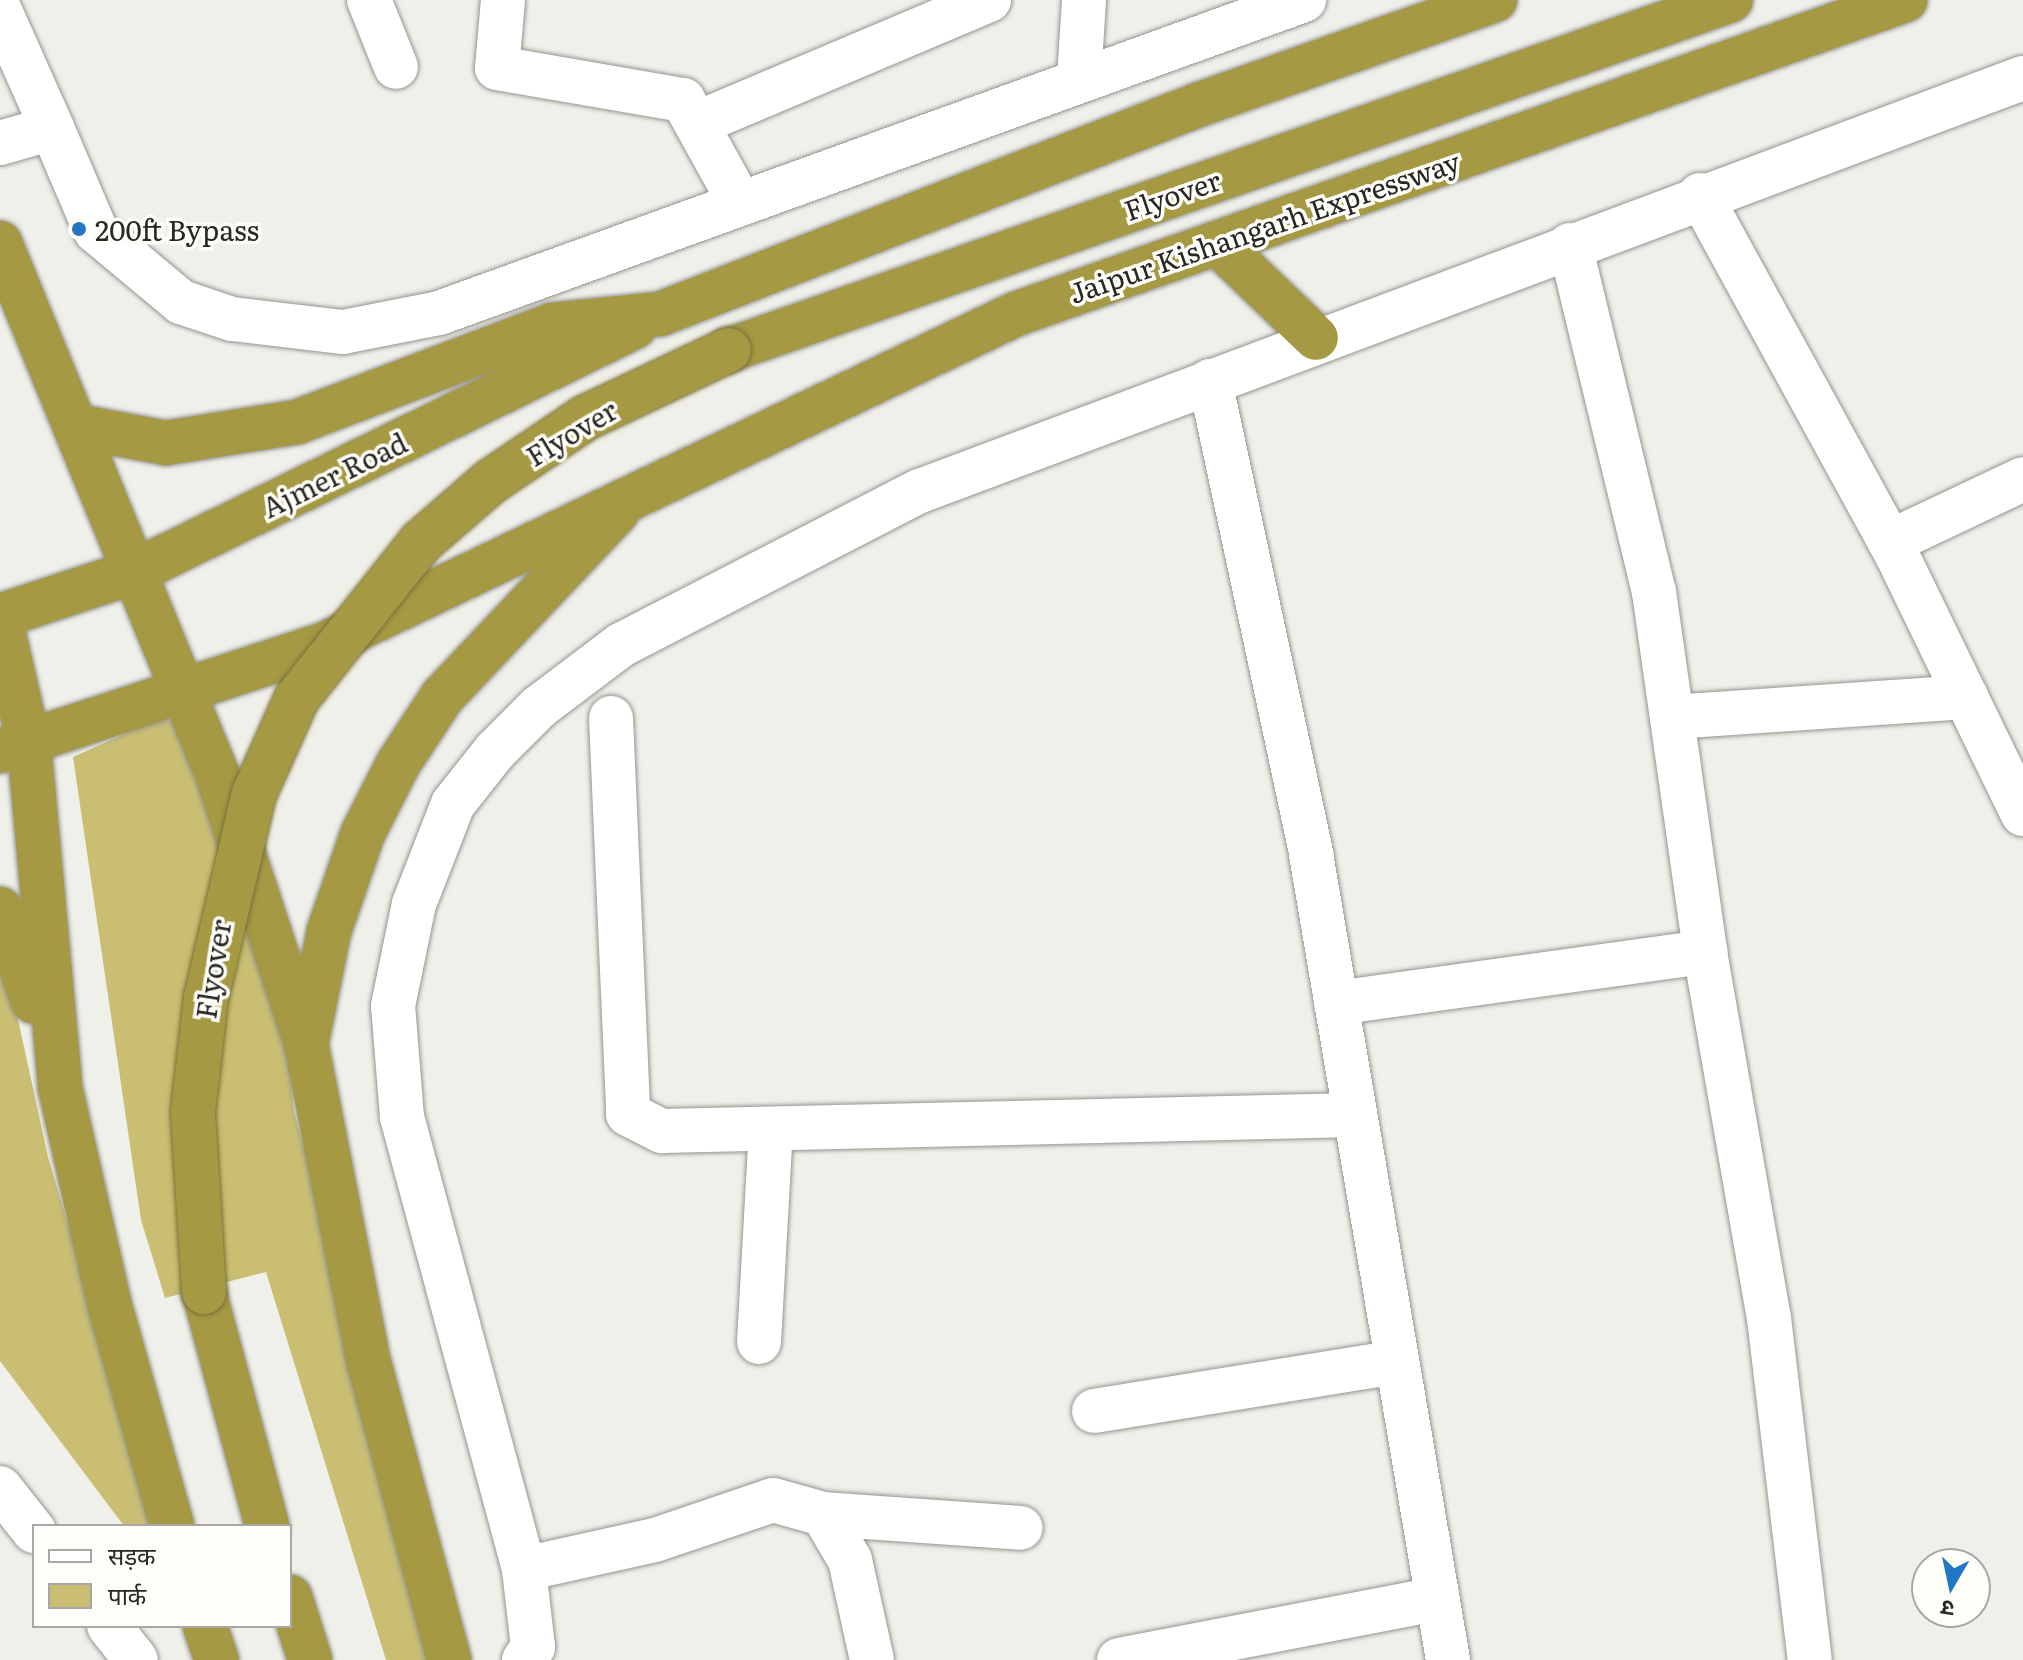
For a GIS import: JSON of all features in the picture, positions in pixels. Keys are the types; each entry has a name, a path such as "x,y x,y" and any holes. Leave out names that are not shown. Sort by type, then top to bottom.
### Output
{"highway":[{"path":"76,426 166,443 265,428 552,325 660,314 1184,110 1495,0"},
{"name":"Flyover","path":"266,1524 204,1292 193,1112 206,998 254,794 297,698 421,542 490,482 585,418 729,350 1731,0"},
{"name":"Jaipur Kishangarh Expressway","path":"639,490 1016,314 1905,0"},
{"path":"0,243 186,694 306,1043 369,1363 449,1660"},
{"path":"1217,243 1316,338"},
{"name":"Ajmer Road","path":"0,617 136,571 660,314"},
{"path":"15,747 186,694 323,645 639,490"},
{"path":"306,1043 329,931 363,833 398,764 442,697 639,490"},
{"path":"0,617 60,1087"},
{"path":"0,909 60,1087 171,1524"},
{"path":"292,1603 310,1660"},
{"path":"206,1628 217,1660"}],"street":[{"path":"369,0 396,67"},
{"path":"503,0 497,68 683,100 740,203"},
{"path":"698,123 989,0"},
{"path":"1079,78 1084,0"},
{"path":"0,11 96,231 135,268 181,302 282,326 343,332 439,313 1079,78 1304,0"},
{"path":"524,1660 533,1647 524,1569 402,1117 393,1006 414,904 453,804 539,707 621,645 920,491 1316,338 2023,78"},
{"path":"0,143 52,128"},
{"path":"1700,195 1890,542 2023,814"},
{"path":"1570,245 1654,592 1705,952 1769,1318 1810,1660"},
{"path":"1210,381 1336,1003 1448,1660"},
{"path":"1890,542 2023,479"},
{"path":"1672,717 1966,697"},
{"path":"611,718 628,1114 662,1131 1355,1115"},
{"path":"1336,1003 1705,952"},
{"path":"759,1342 771,1130"},
{"path":"1094,1411 1397,1362"},
{"path":"0,1488 32,1528"},
{"path":"524,1569 655,1540 773,1500 823,1514 1021,1528"},
{"path":"823,1514 850,1560 872,1660"},
{"path":"1119,1660 1437,1599"},
{"path":"111,1628 136,1660"}],"green space":[{"path":"158,719 172,721 279,962 294,1111 439,1660 386,1660 266,1272 165,1298 141,1220 73,757"},
{"path":"0,971 14,1001 48,1157 156,1524 122,1524 0,1361"}],"place":[{"name":"200ft Bypass","path":"79,229"}]}
